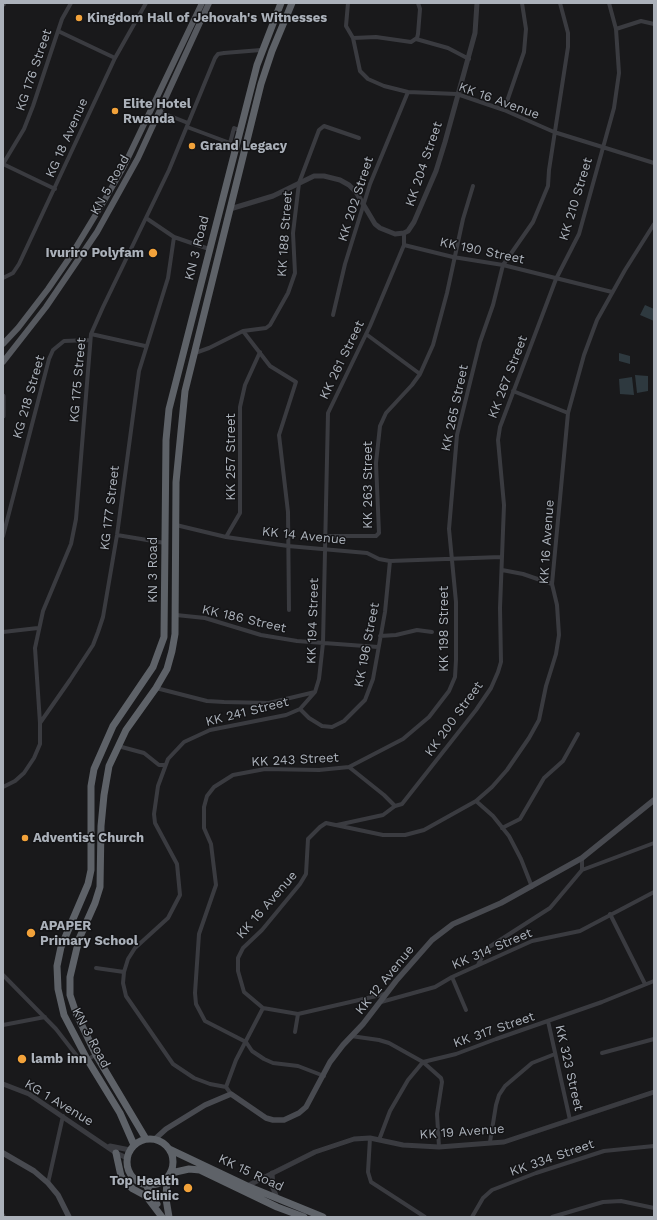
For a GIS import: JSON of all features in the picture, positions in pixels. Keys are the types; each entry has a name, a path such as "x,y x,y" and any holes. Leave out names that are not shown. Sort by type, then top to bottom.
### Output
{"highway":[{"name":"KN 3 Road","path":"132,1148 120,1112 87,1059 64,1015 58,989 58,966 61,947 88,884 91,870 90,793 94,769 113,726 153,667 164,637 166,440 169,409 239,130 261,50 281,3"},
{"name":"KN 3 Road","path":"146,1139 96,1055 76,1013 70,995 70,977 79,939 95,903 100,887 104,795 109,766 117,746 126,730 156,688 167,669 176,634 176,482 182,408 185,390 252,118 271,53 292,3"},
{"path":"261,50 271,53"},
{"path":"169,409 182,408"},
{"path":"162,1217 157,1202 146,1185 133,1178 128,1171 127,1158 132,1148 146,1139 155,1139 163,1142 173,1156 173,1165 169,1176 166,1199 169,1217"},
{"name":"KK 15 Road","path":"169,1149 247,1186 323,1217"},
{"path":"116,1153 121,1176 126,1183 133,1189 146,1196 162,1217"},
{"name":"KK 15 Road","path":"169,1176 189,1168 200,1170 277,1207 304,1217"},
{"path":"146,1185 161,1183 169,1176"}],"main road":[{"name":"KN 5 Road","path":"3,344 18,328 48,289 87,232 127,160 202,3"},
{"name":"KN 5 Road","path":"3,362 46,307 96,232 138,158 210,3"},
{"name":"KK 12 Avenue","path":"231,1094 266,1118 273,1120 284,1120 298,1113 306,1107 324,1076 330,1062 381,1002 385,994 432,940 442,931 454,924 501,904 582,858 654,800"},
{"path":"155,1139 177,1122 205,1105 231,1094"},
{"path":"3,1153 34,1170 48,1183 58,1195 70,1217"}],"street":[{"name":"KG 176 Street","path":"3,164 24,129 62,19 71,3"},
{"name":"KG 18 Avenue","path":"3,278 13,273 19,264 115,58 146,3"},
{"name":"KK 16 Avenue","path":"348,3 346,26 353,38 360,70 364,76 384,86 408,92 457,94 504,110 554,132 654,163"},
{"path":"416,39 420,17 418,3"},
{"name":"KK 204 Street","path":"402,234 414,222 436,171 457,94 469,59 475,33 477,3"},
{"path":"504,110 524,52 526,29 522,3"},
{"name":"KK 265 Street","path":"451,558 449,529 457,435 480,342 493,305 504,265 533,222 548,186 554,132 568,47 568,33 560,3"},
{"name":"KK 210 Street","path":"556,278 579,234 614,108 618,73 616,29 609,3"},
{"path":"616,29 641,21 654,24"},
{"path":"58,31 115,58"},
{"path":"353,38 376,37 410,42 416,39 448,48 469,59"},
{"name":"KG 175 Street","path":"40,722 35,666 38,628 43,611 71,544 76,519 91,334 170,170 215,58 218,54 261,50"},
{"name":"KK 202 Street","path":"333,315 346,264 375,168 408,92"},
{"path":"160,112 230,143 234,128 239,130"},
{"name":"KK 188 Street","path":"194,353 209,348 243,331 266,328 270,325 288,293 293,280 295,264 293,233 299,182 308,156 321,128 324,126 359,138"},
{"path":"3,164 55,189"},
{"path":"230,209 273,196 299,182 314,176 319,176 340,180 349,185 356,192 375,224 390,233 402,234"},
{"name":"KK 263 Street","path":"325,536 376,536 379,533 376,463 380,426 386,413 420,374 433,345 473,186"},
{"path":"146,218 174,236 209,249"},
{"name":"KK 16 Avenue","path":"263,1008 244,992 238,971 240,953 243,948 262,930 306,874 307,844 312,833 326,823 368,833 405,835 424,830 476,801 492,787 507,770 539,720 546,686 556,654 559,635 557,605 552,584 568,413 589,338 612,292 652,231 654,224"},
{"name":"KK 261 Street","path":"325,550 328,413 366,334 404,245 402,234"},
{"name":"KG 177 Street","path":"40,722 70,680 92,645 98,632 104,610 117,536 139,371 168,278 174,236"},
{"name":"KK 190 Street","path":"404,245 454,257 504,265 612,292"},
{"name":"KK 267 Street","path":"501,557 504,505 498,440 500,427 556,278"},
{"path":"243,331 270,366 296,382 279,435 288,512 289,610"},
{"path":"91,334 146,346"},
{"path":"366,334 420,374"},
{"name":"KG 218 Street","path":"3,536 49,359 53,350 64,340 90,340"},
{"name":"KK 257 Street","path":"226,537 240,513 240,407 245,385 260,352"},
{"path":"513,391 568,413"},
{"path":"3,398 3,416"},
{"name":"KK 14 Avenue","path":"176,525 226,537 288,546 367,553 379,559 390,561 501,557"},
{"path":"117,536 165,543"},
{"name":"KK 194 Street","path":"315,692 319,679 323,643 325,550"},
{"name":"KK 200 Street","path":"337,825 383,815 395,806 402,804 476,710 491,688 501,662 501,557"},
{"name":"KK 198 Street","path":"349,768 404,739 429,717 449,691 455,677 456,660 456,602 451,558"},
{"name":"KK 196 Street","path":"300,709 309,718 322,726 332,727 344,721 365,700 373,678 390,561"},
{"path":"502,570 524,574 552,584"},
{"name":"KK 186 Street","path":"176,615 204,618 261,635 297,641 378,647"},
{"path":"3,632 38,628"},
{"path":"380,636 396,635 417,630 432,632"},
{"path":"156,688 207,701 224,702 269,702 315,692"},
{"path":"300,709 315,692"},
{"name":"KK 241 Street","path":"226,1087 194,1078 173,1064 132,1008 126,996 123,983 124,972 128,959 135,948 168,918 180,895 177,864 158,830 154,819 158,786 164,765 175,751 194,736 210,730 286,715 300,709"},
{"path":"3,787 15,781 24,773 34,758 40,744 40,722"},
{"path":"502,828 520,819 537,787 544,778 563,760 578,734"},
{"path":"117,746 144,753 159,765 164,765"},
{"path":"349,768 384,795 395,806"},
{"name":"KK 243 Street","path":"324,1076 298,1066 273,1063 252,1051 246,1042 206,1021 196,1004 195,994 199,934 216,884 211,844 204,828 204,807 207,796 214,787 233,776 265,769 319,770 349,768"},
{"path":"476,801 493,816 502,828 521,858 532,887"},
{"path":"478,965 486,949 550,908 582,870 654,844"},
{"path":"582,858 582,870"},
{"name":"KK 314 Street","path":"381,1002 435,987 452,977 532,941 580,931 654,892"},
{"path":"610,914 646,984"},
{"path":"96,968 124,972"},
{"path":"3,975 45,1017 80,1060 83,1061 96,1055"},
{"path":"452,977 466,1010"},
{"name":"KK 317 Street","path":"423,1062 456,1054 654,981"},
{"path":"231,1094 226,1087 236,1060 263,1008 298,1014 385,994"},
{"path":"295,1032 298,1014"},
{"path":"3,1025 45,1017"},
{"name":"KK 323 Street","path":"548,1021 570,1120"},
{"path":"351,1036 379,1040 423,1062 441,1078 442,1082 437,1114 438,1147"},
{"path":"602,1053 654,1039"},
{"path":"490,1142 496,1105 499,1095 505,1086 532,1063 555,1054"},
{"path":"379,1140 390,1111 408,1080 423,1062"},
{"name":"KG 1 Avenue","path":"3,1084 29,1094 116,1153 127,1158"},
{"name":"KK 19 Avenue","path":"247,1186 336,1144 354,1139 370,1138 403,1145 438,1147 504,1142 654,1092"},
{"path":"48,1183 63,1116"},
{"path":"370,1138 368,1172 371,1182 425,1217"},
{"name":"KG 1 Avenue","path":"103,1143 132,1148"},
{"name":"KK 334 Street","path":"472,1217 483,1198 492,1190 577,1158 604,1151 654,1146"},
{"path":"272,1173 273,1188 277,1198"},
{"path":"552,1217 603,1202 621,1201 654,1208"}],"shaded area":[{"path":"645,305 654,309 654,321 640,315"},
{"path":"619,353 630,356 630,364 619,361"},
{"path":"635,375 648,376 648,391 637,393"},
{"path":"632,377 634,395 620,394 619,379"}],"place":[{"name":"Kingdom Hall of Jehovah's Witnesses","path":"79,18"},
{"name":"Elite Hotel Rwanda","path":"115,111"},
{"name":"Grand Legacy","path":"192,146"},
{"name":"Ivuriro Polyfam","path":"153,253"},
{"name":"Adventist Church","path":"25,838"},
{"name":"APAPER Primary School","path":"31,933"},
{"name":"lamb inn","path":"22,1059"},
{"name":"Top Health Clinic","path":"188,1188"}]}
